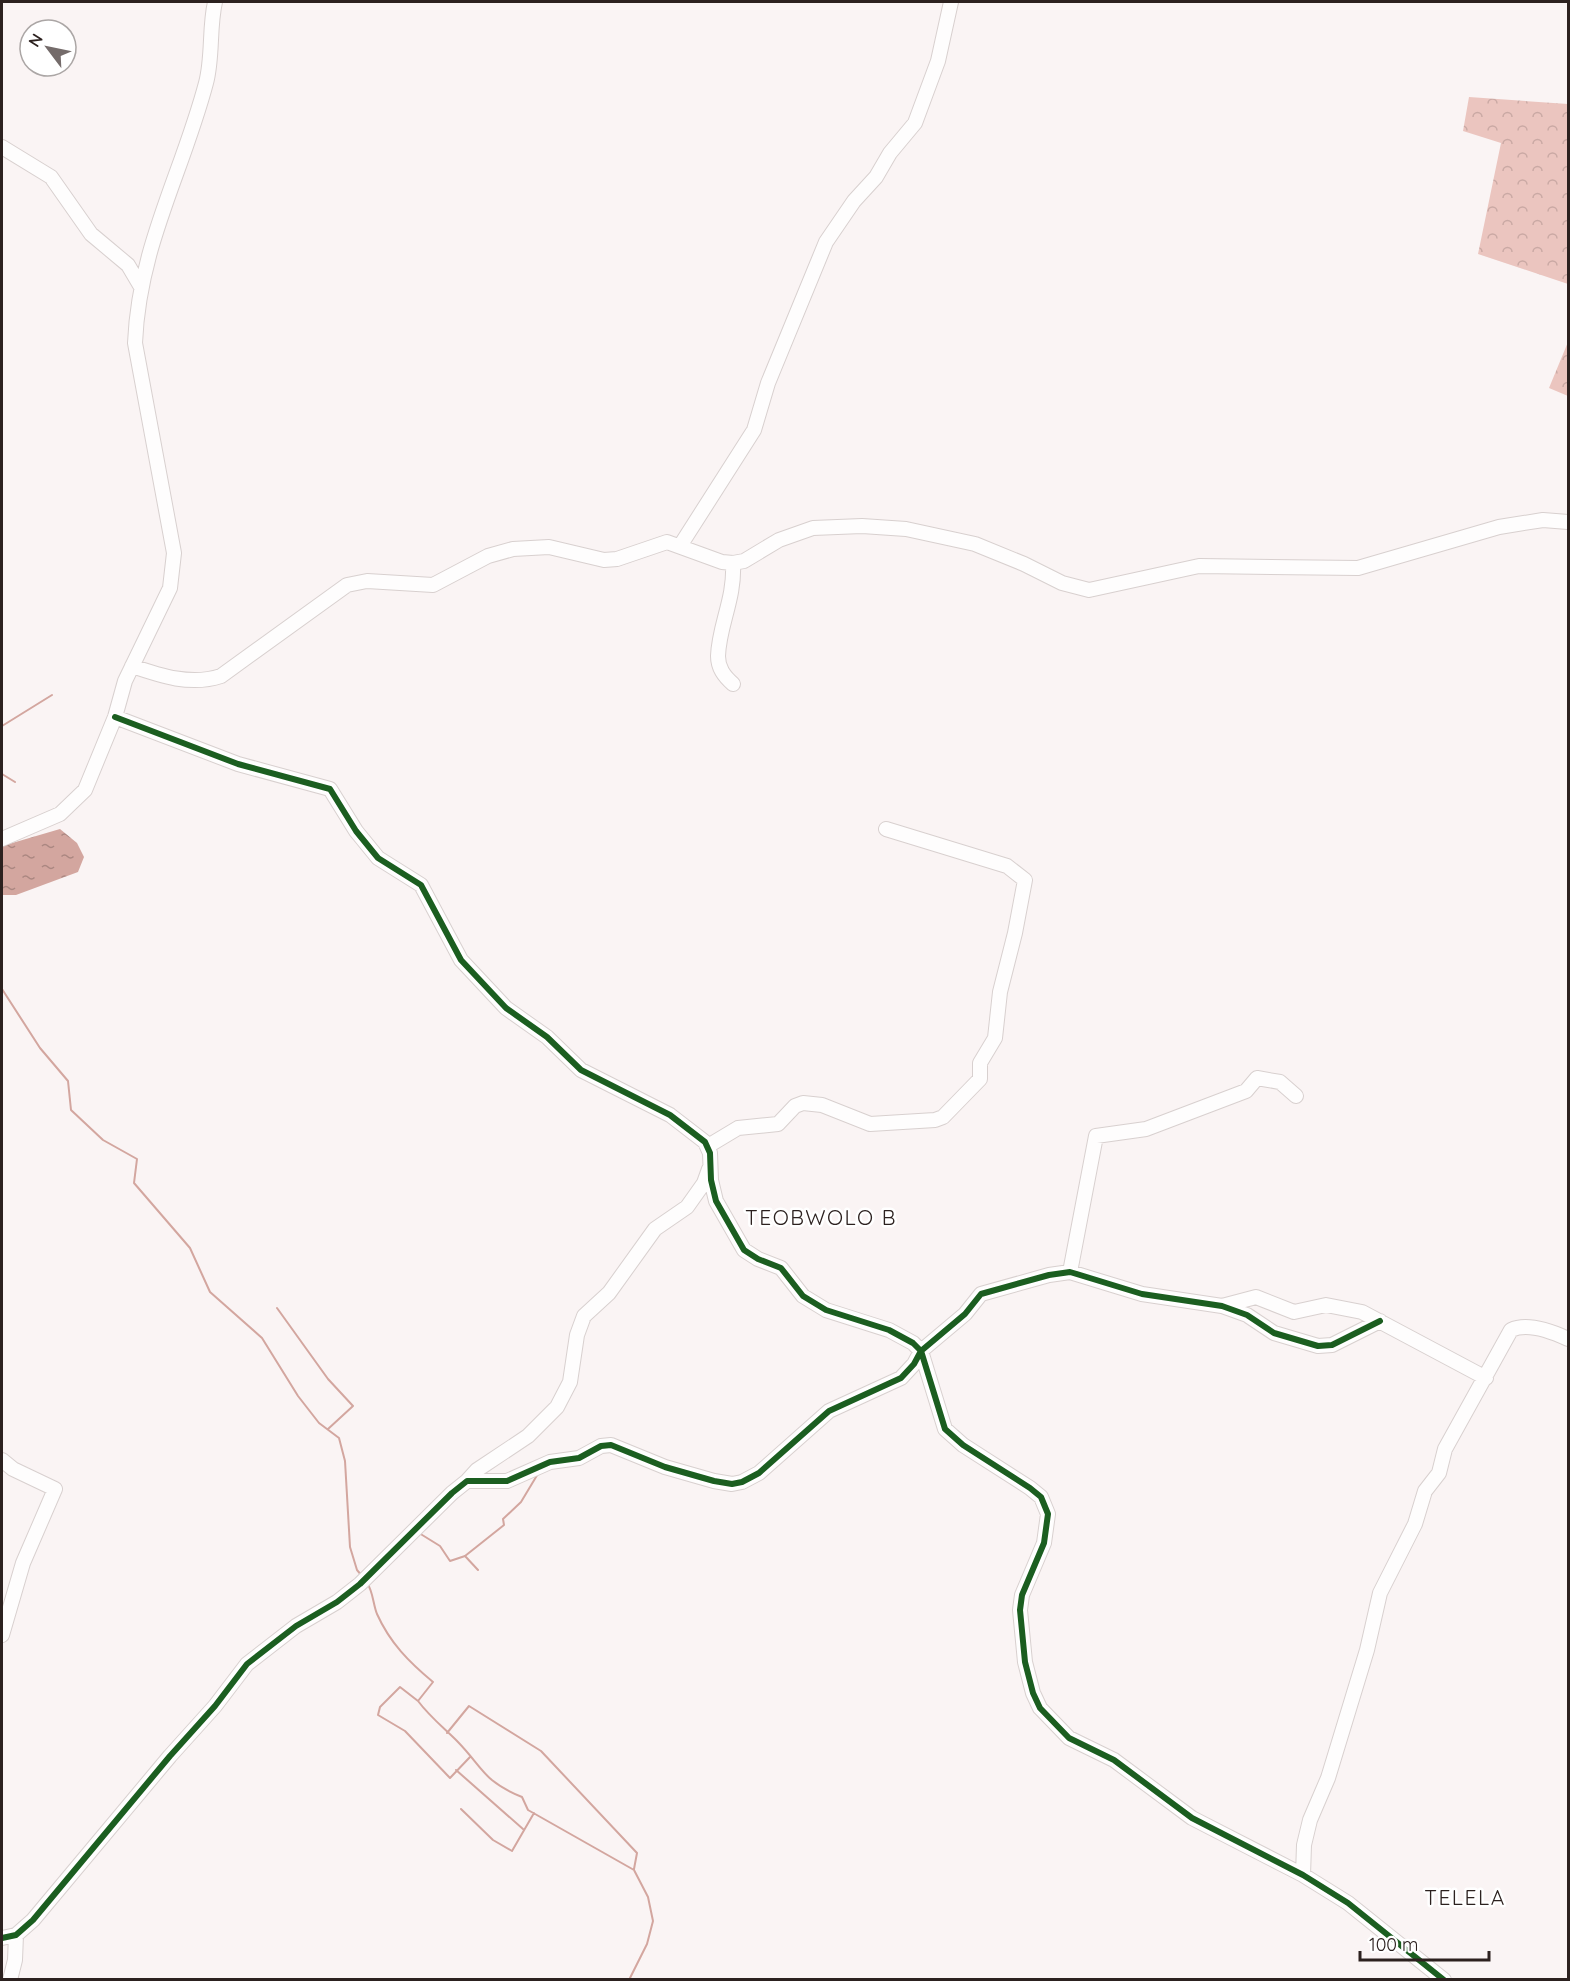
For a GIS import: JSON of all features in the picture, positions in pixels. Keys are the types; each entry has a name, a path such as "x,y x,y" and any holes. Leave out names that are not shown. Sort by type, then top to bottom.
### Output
{"street":[{"path":"2,839 44,823 74,803 85,790 115,717 132,666 166,602 174,564 135,343 141,287 163,206 207,81 215,2"},
{"path":"680,546 754,430 768,383 826,242 854,201 876,177 894,148 915,123 938,61 951,2"},
{"path":"2,147 51,177 91,234 128,265 141,287"},
{"path":"132,666 172,679 196,681 221,676 355,582 433,585 488,556 513,549 549,547 604,560 617,559 662,543 680,546 722,562 733,563 744,561 779,540 818,527 915,529 975,544 1062,583 1089,590 1199,566 1358,568 1498,528 1543,520 1569,522"},
{"path":"733,563 732,594 718,656 724,676 733,684"},
{"path":"115,717 238,764 330,789 356,831 378,858 421,885 461,960 506,1008 547,1036 581,1070 670,1115 696,1133 708,1146 711,1180 716,1201 744,1250 758,1259 781,1268 803,1296 826,1310 889,1330 921,1351 945,1429 963,1445 1030,1488 1045,1504 1048,1514 1048,1531 1034,1572 1022,1595 1020,1610 1025,1662 1033,1693 1040,1708 1069,1738 1114,1760 1192,1818 1303,1875 1364,1914 1444,1980"},
{"path":"708,1146 738,1128 778,1124 795,1106 804,1103 822,1105 870,1124 935,1120 943,1117 980,1079 980,1063 997,1031 1000,992 1025,880 1007,866 886,829"},
{"path":"1070,1272 1096,1136 1146,1129 1246,1091 1257,1078 1280,1082 1296,1095"},
{"path":"2,1938 16,1935 42,1910 170,1756 215,1707 247,1664 296,1626 337,1602 360,1584 477,1470 524,1439 557,1407 570,1382 574,1347 584,1316 609,1293 655,1229 693,1200 711,1165"},
{"path":"467,1481 507,1481 550,1462 579,1458 601,1446 611,1445 665,1467 714,1481 732,1484 742,1482 759,1473 829,1411 901,1378 914,1364 921,1351 965,1314 981,1294 1008,1285 1070,1272 1142,1294 1221,1306 1247,1316 1274,1333 1318,1346 1332,1345 1380,1321"},
{"path":"1221,1306 1256,1297 1294,1312 1326,1305 1362,1312 1486,1378"},
{"path":"1303,1875 1304,1845 1310,1820 1328,1778 1367,1650 1380,1593 1415,1524 1425,1491 1439,1473 1445,1449 1486,1378 1500,1348 1514,1328 1547,1331 1569,1339"},
{"path":"2,1460 13,1469 55,1489 23,1563 2,1635"},
{"path":"10,1980 15,1960 16,1935"}],"green space":[{"path":"1469,97 1568,104 1568,284 1478,254 1501,143 1463,131"},
{"path":"1568,342 1568,396 1549,388"}],"water":[{"path":"60,829 77,843 84,857 78,872 16,895 2,895 2,846"}],"waterway":[{"path":"2,726 52,695"},
{"path":"2,774 15,782"},
{"path":"2,989 40,1048 68,1081 71,1110 103,1140 137,1159 134,1183 190,1248 210,1292 262,1338 298,1396 319,1423 339,1438 345,1461 350,1547 357,1570 362,1576"},
{"path":"277,1308 328,1379 353,1406 328,1429"},
{"path":"419,1533 440,1546 450,1561 465,1556 504,1525 503,1519 521,1502 539,1472"},
{"path":"465,1556 478,1570"},
{"path":"367,1583 377,1614 388,1634 408,1659 433,1682 418,1701 427,1712 458,1742 491,1780 522,1797 528,1810 634,1870 648,1897 653,1921 647,1944 629,1980"},
{"path":"418,1701 400,1687 380,1707 378,1715 405,1731 450,1778 470,1757"},
{"path":"447,1733 469,1706 541,1751 637,1853 634,1869"},
{"path":"456,1770 523,1829"},
{"path":"461,1809 493,1840 512,1851 534,1813"}],"cycle path":[{"path":"115,717 238,764 330,789 356,831 378,858 421,885 461,960 506,1008 547,1037 581,1070 670,1115 705,1142 710,1153 711,1180 716,1201 744,1250 758,1259 781,1268 803,1296 826,1310 889,1330 913,1343 921,1351 945,1429 963,1445 1041,1497 1048,1514 1044,1543 1022,1595 1020,1610 1025,1662 1033,1693 1040,1708 1069,1738 1114,1760 1192,1818 1303,1875 1348,1903 1444,1980"},
{"path":"2,1938 16,1935 33,1920 170,1756 215,1706 247,1664 296,1626 337,1602 360,1584 467,1481 507,1481 550,1462 579,1458 601,1446 611,1445 665,1467 714,1481 732,1484 742,1482 759,1473 829,1411 901,1378 914,1364 921,1351 965,1314 981,1294 1049,1275 1070,1272 1142,1294 1222,1306 1247,1315 1274,1333 1318,1346 1332,1345 1380,1321"}],"district":[{"name":"TEOBWOLO B","path":"821,1218"},
{"name":"TELELA","path":"1465,1898"}]}
